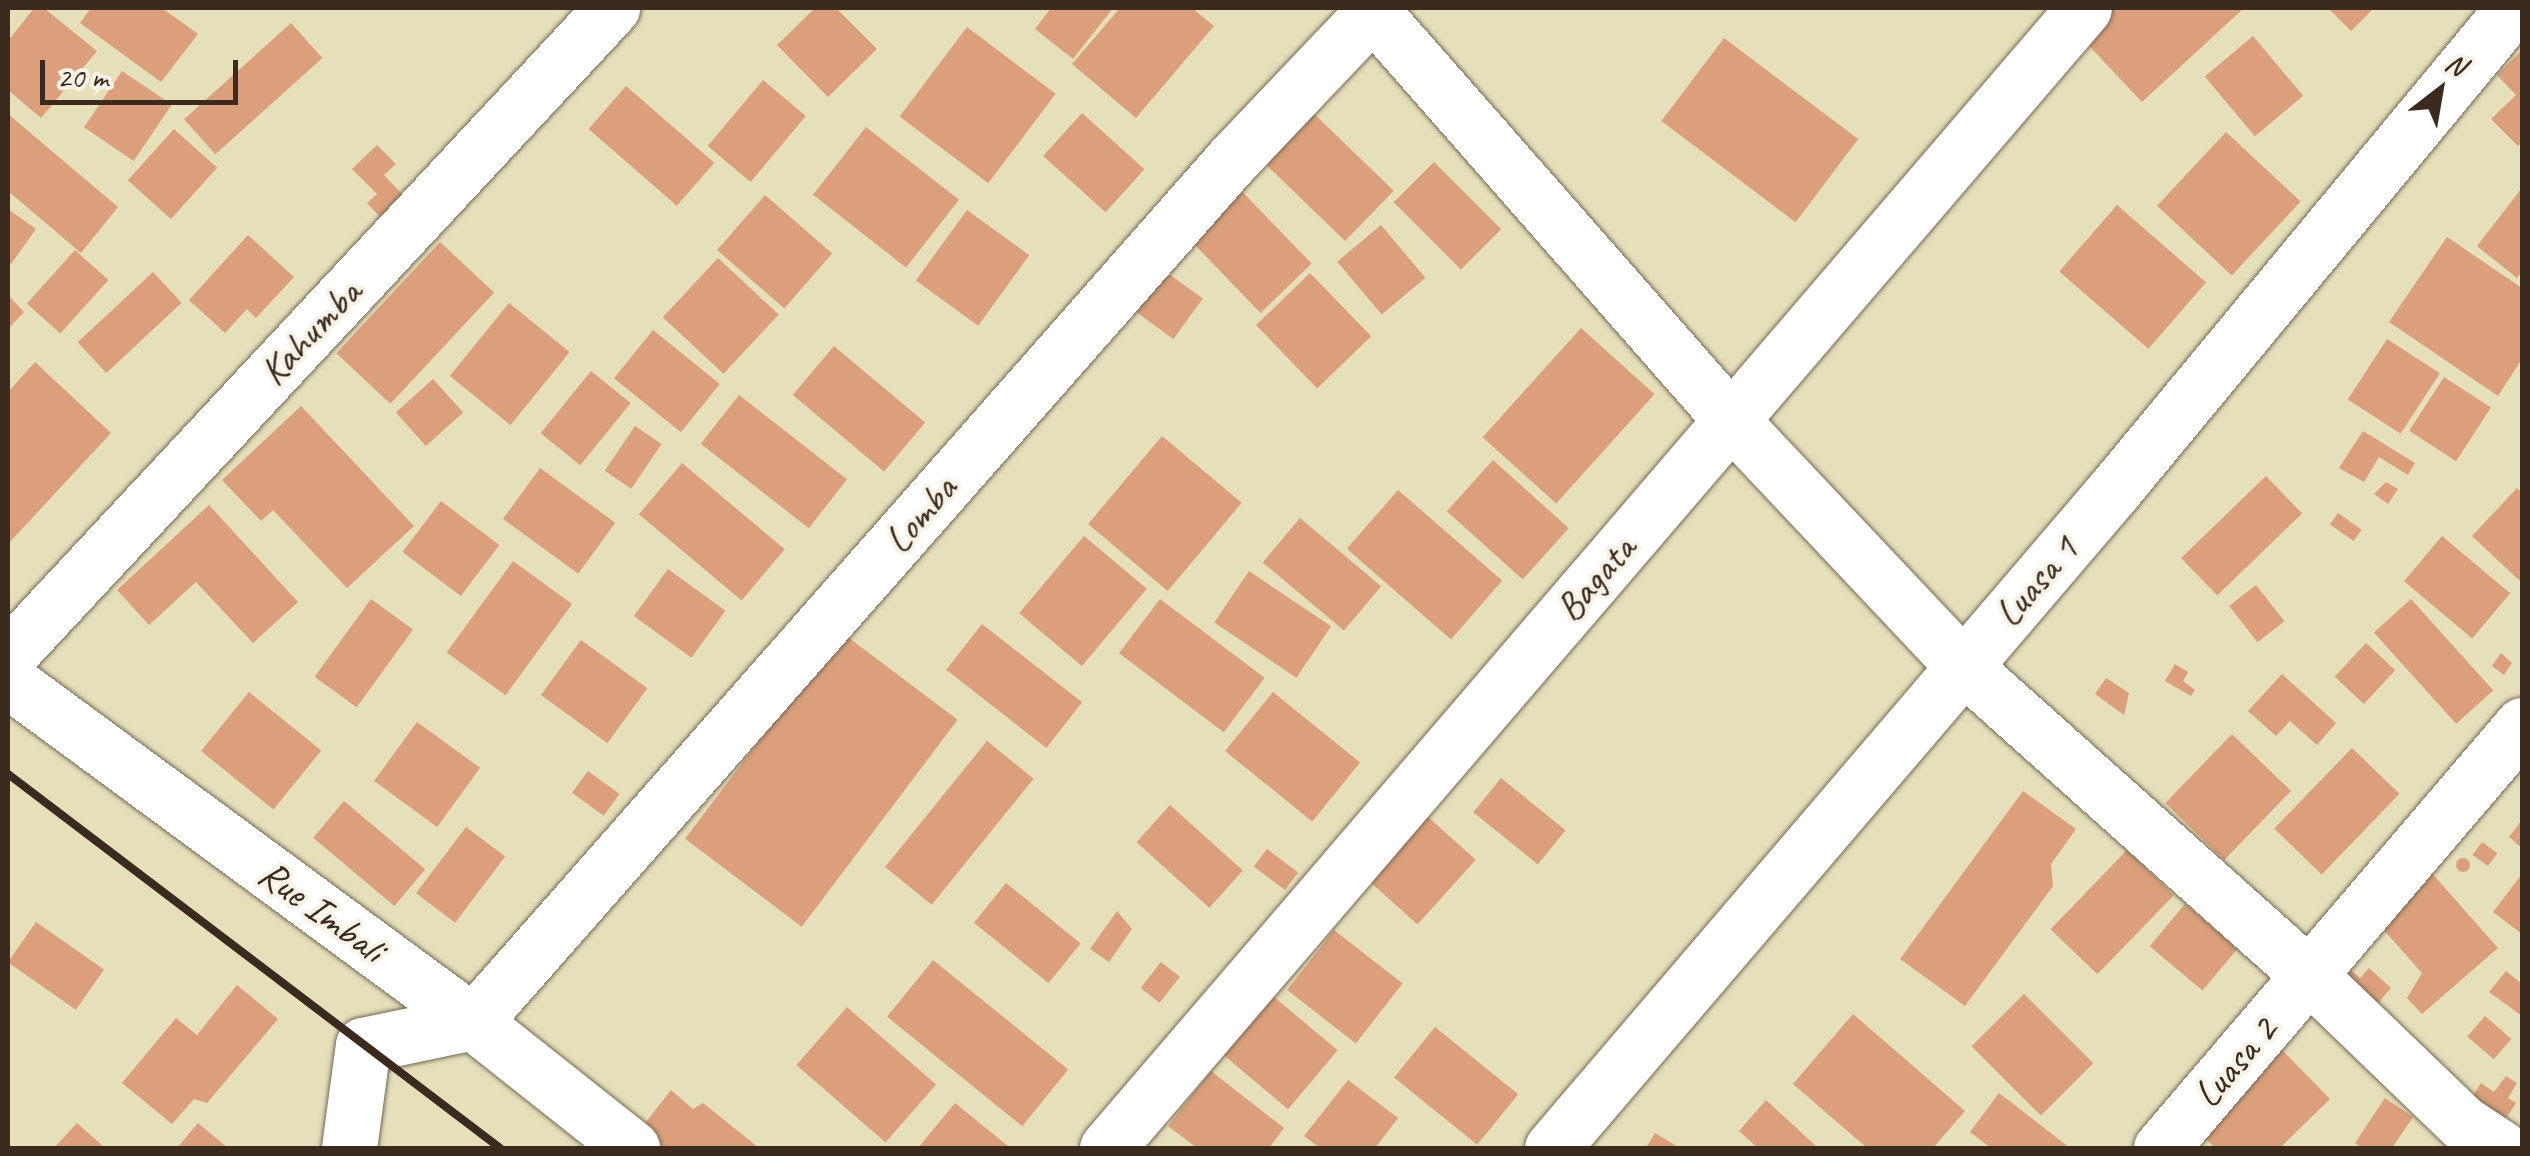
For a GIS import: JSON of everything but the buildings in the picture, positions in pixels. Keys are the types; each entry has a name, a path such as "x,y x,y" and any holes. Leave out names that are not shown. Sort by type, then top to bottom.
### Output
{"street":[{"name":"Kahumba","path":"8,656 612,8"},
{"name":"Bagata","path":"1107,1148 2084,8"},
{"name":"Luasa 1","path":"1552,1148 1963,666 2513,8"},
{"path":"1374,9 1731,420 1963,666 2310,975 2463,1123 2501,1148"},
{"name":"Lomba","path":"473,1022 1230,161 1374,9"},
{"name":"Rue Imbali","path":"8,680 473,1022 632,1148"},
{"name":"Luasa 2","path":"2161,1148 2522,726"},
{"path":"349,1148 363,1046 473,1022"}],"railway":[{"path":"8,774 500,1148"}]}
